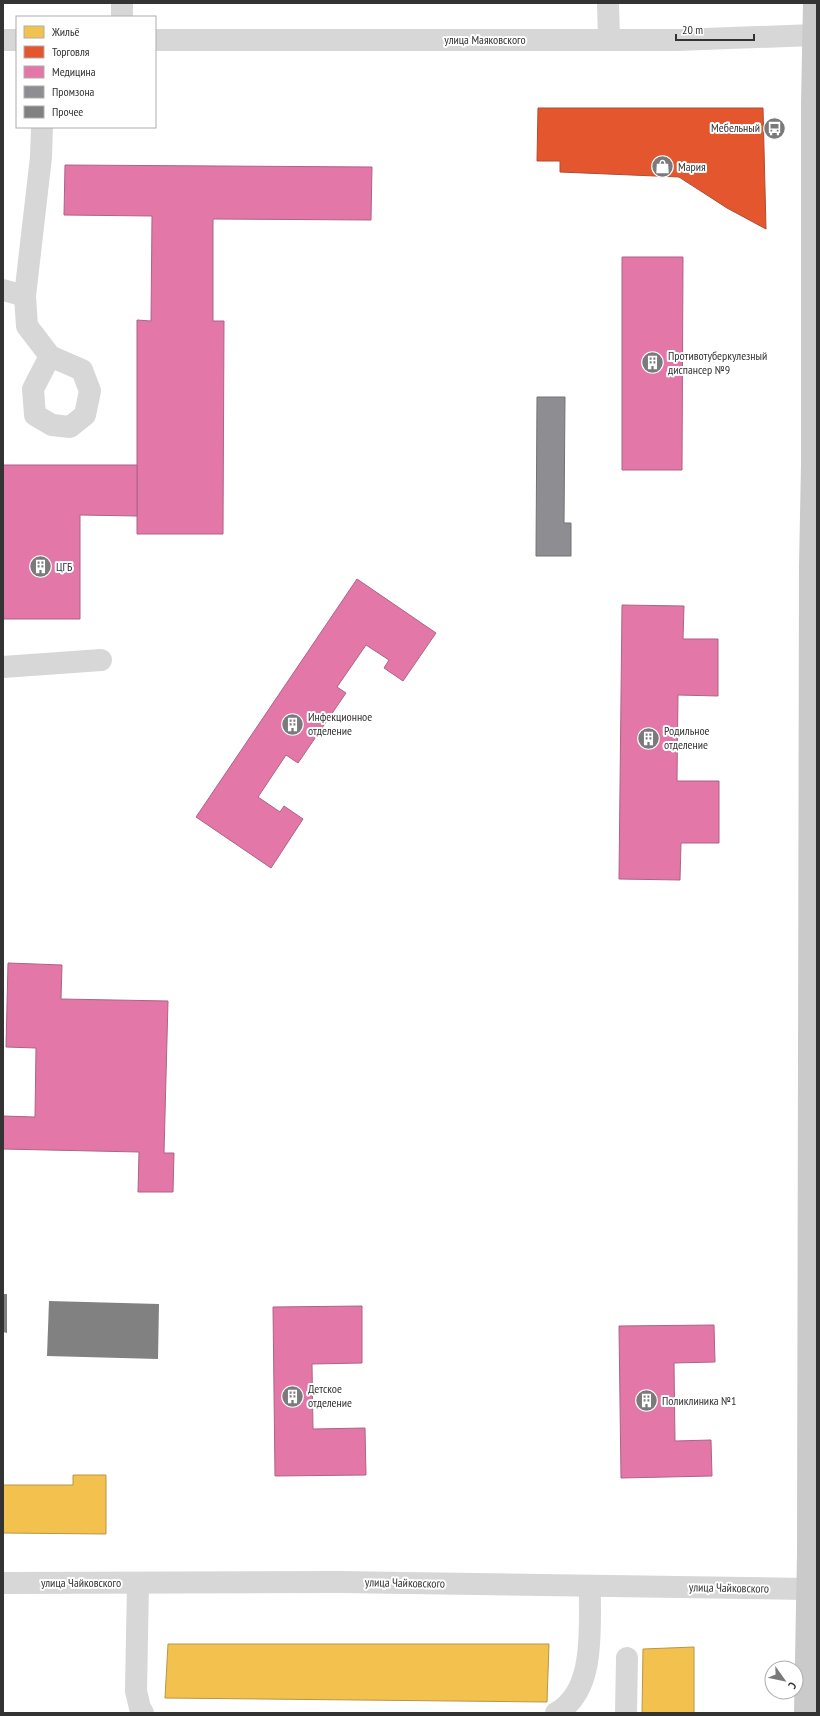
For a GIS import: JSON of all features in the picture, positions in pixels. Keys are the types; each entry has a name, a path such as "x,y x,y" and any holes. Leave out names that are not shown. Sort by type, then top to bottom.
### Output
{"main road":[{"path":"805,1713 813,1151 812,103 814,3"}],"street":[{"path":"122,3 122,16"},
{"path":"608,3 609,40"},
{"name":"улица Маяковского","path":"156,40 677,40 814,35"},
{"path":"3,40 16,40"},
{"path":"42,128 41,158 25,296 27,326 50,356"},
{"path":"3,290 25,296"},
{"path":"3,667 101,660"},
{"name":"улица Чайковского","path":"3,1583 339,1582 807,1589"},
{"path":"138,1583 136,1691 141,1711"},
{"path":"556,1713 564,1709 582,1685 588,1661 580,1585"},
{"path":"626,1713 627,1658"}],"building: Жильё":[{"path":"73,1475 106,1475 106,1534 3,1533 3,1485 73,1485"},
{"path":"168,1644 549,1644 547,1702 165,1698"},
{"path":"694,1647 694,1713 642,1713 643,1649"}],"building: Торговля":[{"name":"Мария","path":"538,108 763,108 766,229 727,208 679,177 560,172 560,161 537,161"}],"building: Медицина":[{"path":"65,165 372,167 371,220 213,219 213,321 224,321 223,534 137,534 137,320 151,321 152,216 64,215"},
{"name":"Противотуберкулезный диспансер №9","path":"622,257 683,257 682,470 622,470"},
{"name":"ЦГБ","path":"3,465 137,465 137,516 80,515 80,619 3,619"},
{"name":"Инфекционное отделение","path":"357,579 436,633 403,681 384,668 389,660 366,645 337,687 346,693 298,763 286,755 258,797 280,812 284,806 303,819 271,868 196,817"},
{"name":"Родильное отделение","path":"622,605 684,606 683,639 718,639 718,696 678,695 677,781 719,781 719,843 681,843 680,880 619,879"},
{"path":"8,963 62,965 61,999 168,1001 164,1153 174,1153 173,1192 138,1192 139,1152 3,1149 3,1116 35,1117 36,1048 6,1047"},
{"name":"Детское отделение","path":"362,1306 362,1363 312,1364 313,1429 365,1428 366,1475 275,1476 273,1307"},
{"name":"Поликлиника №1","path":"714,1325 715,1362 674,1363 675,1441 711,1440 712,1476 621,1478 619,1326"}],"building: Промзона":[{"path":"537,397 565,397 564,523 571,523 571,556 536,556"}],"building: Прочее":[{"path":"3,1294 7,1294 7,1333 3,1332"},
{"path":"49,1301 159,1304 158,1359 47,1356"}],"place":[{"name":"Мебельный","path":"775,128"},
{"name":"Мария","path":"662,167"},
{"name":"Противотуберкулезный диспансер №9","path":"652,363"},
{"name":"ЦГБ","path":"41,567"},
{"name":"Инфекционное отделение","path":"292,724"},
{"name":"Родильное отделение","path":"649,738"},
{"name":"Детское отделение","path":"293,1396"},
{"name":"Поликлиника №1","path":"647,1401"}]}
